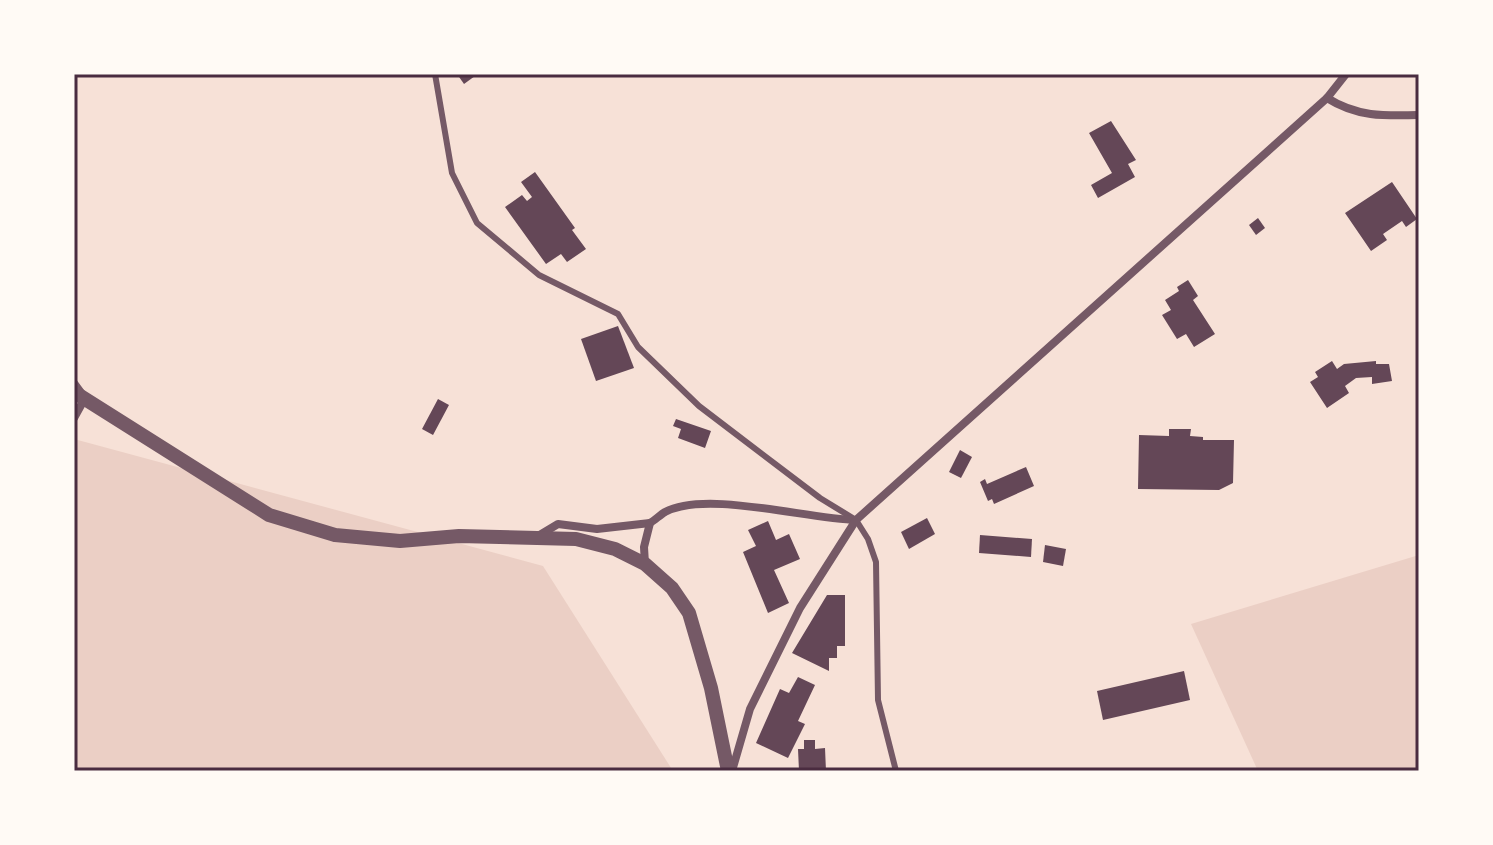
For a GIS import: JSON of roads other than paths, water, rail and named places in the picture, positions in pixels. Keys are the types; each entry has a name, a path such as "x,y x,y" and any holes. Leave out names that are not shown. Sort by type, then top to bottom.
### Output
{"street":[{"path":"730,771 750,709 800,608 856,520 1327,98 1346,74"},
{"path":"1327,98 1347,110 1382,116 1419,115"},
{"path":"74,383 79,395 74,418"},
{"path":"79,395 269,515 335,535 400,541 459,536 576,539 615,549 645,564 672,588 689,613 711,688 730,771"},
{"path":"538,537 558,524 597,529 650,523 666,511 725,504 787,511 828,520 856,520"},
{"path":"645,564 644,547 650,523"}],"lane":[{"path":"435,74 452,173 477,223 539,275 618,314 638,347 699,406 820,498 856,520 868,539 876,562 878,700 896,771"}]}
